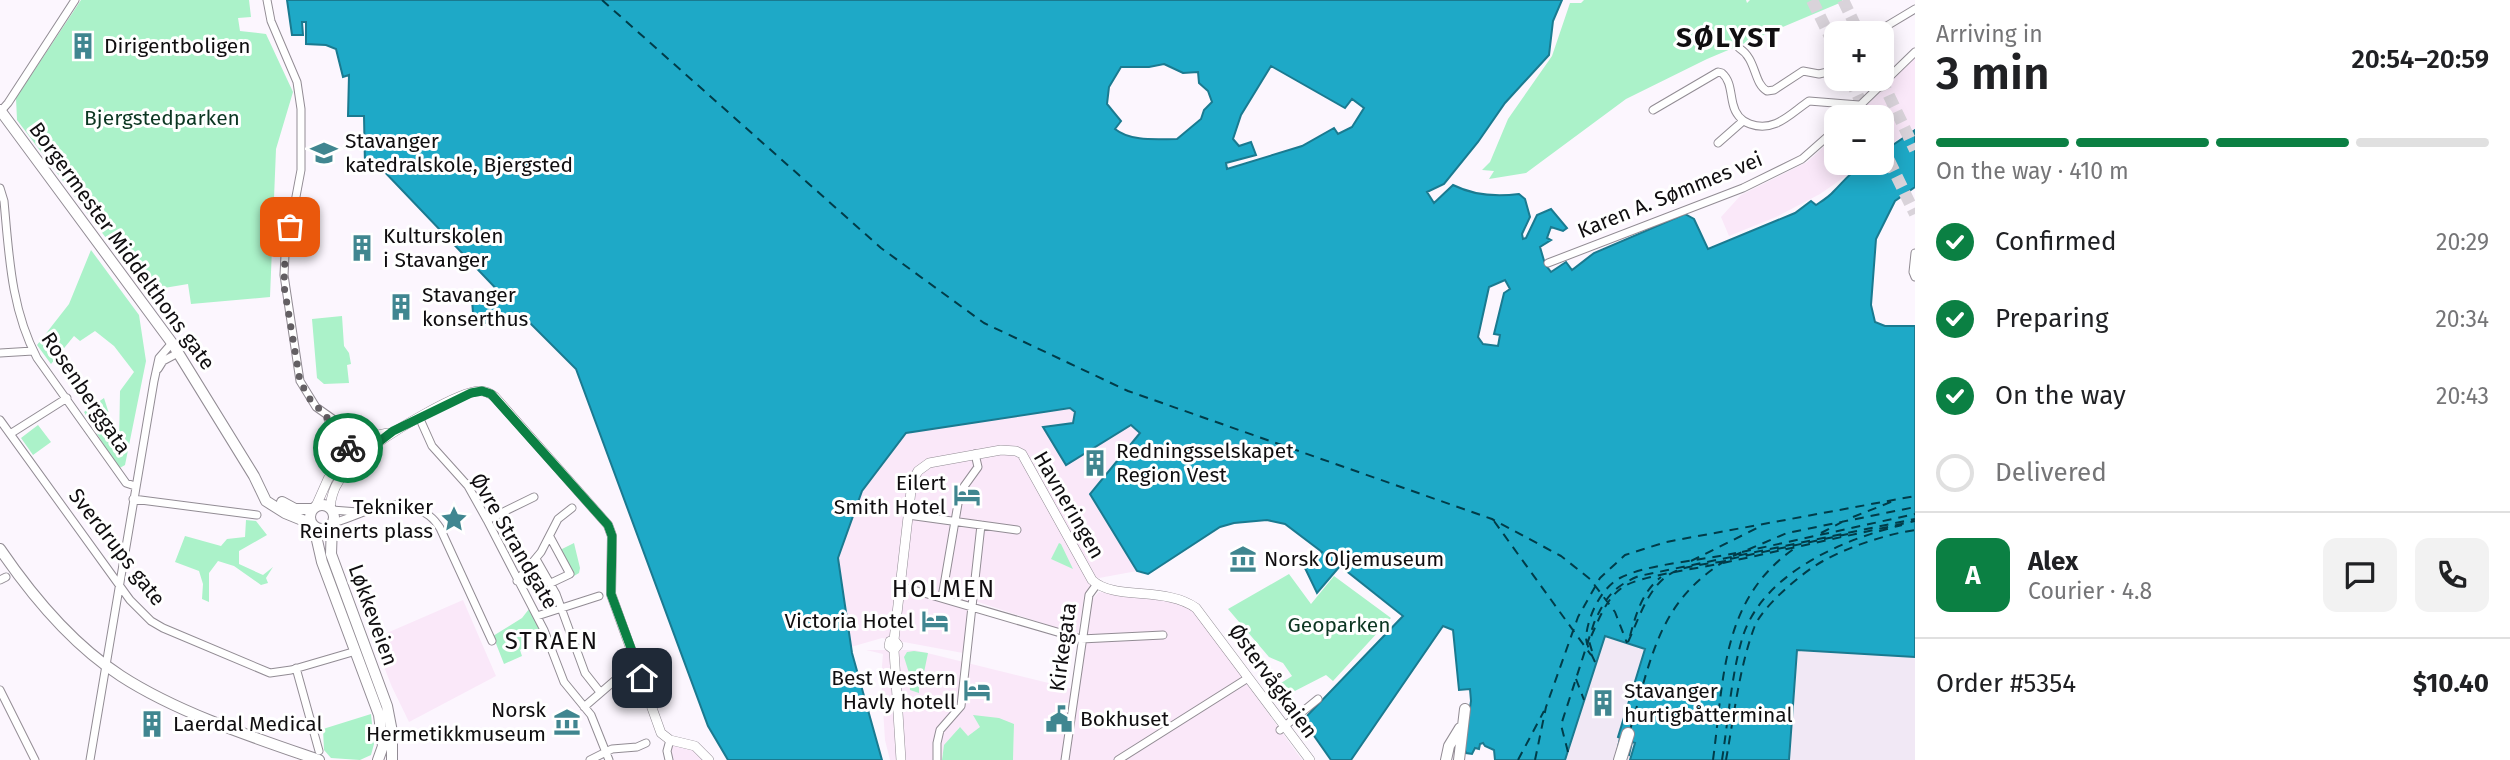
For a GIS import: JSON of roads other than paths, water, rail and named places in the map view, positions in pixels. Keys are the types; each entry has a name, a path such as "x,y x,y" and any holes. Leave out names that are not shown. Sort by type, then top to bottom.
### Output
{"main road":[{"name":"Borgermester Middelthons gate","path":"0,110 175,348 266,500 285,513 313,525"},
{"name":"Borgermester Middelthons gate","path":"254,476 269,494 288,506 315,506"},
{"path":"315,506 331,507 334,516 332,523 324,529 313,525 310,516 315,506"},
{"name":"Løkkeveien","path":"332,523 331,554 387,706 392,732 392,760"},
{"name":"Løkkeveien","path":"313,525 322,562 382,724 383,746 378,760"},
{"path":"0,549 16,573 50,612 107,666 160,697 300,760"},
{"path":"1446,760 1449,746 1464,715 1459,760"},
{"path":"1620,760 1628,734"},
{"path":"278,748 319,755"}],"street":[{"path":"0,110 8,103 75,0"},
{"path":"267,0 271,21 297,82 301,109 301,170 285,255 286,302 300,381 309,398 326,416 362,439 371,448"},
{"path":"1894,22 1915,9"},
{"path":"1739,48 1748,54 1759,84 1767,91 1774,90 1803,71 1824,73"},
{"path":"1861,105 1915,52"},
{"path":"1653,110 1712,75 1722,73 1727,79 1735,111 1743,121 1759,127 1780,122 1809,101 1850,105"},
{"path":"1718,143 1743,121"},
{"name":"Karen A. Sømmes vei","path":"1548,263 1600,241 1720,198 1802,159 1824,140"},
{"name":"Rosenberggata","path":"1,191 4,249 16,306 33,351 126,484 135,486"},
{"path":"1915,253 1915,277"},
{"path":"90,760 107,666 118,582 156,372 175,348"},
{"path":"0,353 33,351"},
{"path":"326,416 347,457 361,461 368,457 371,448 393,431 419,417 471,393 486,391 495,397 608,525 612,536 612,597 660,729 670,740 692,745 709,760"},
{"path":"10,434 67,398"},
{"name":"Øvre Strandgate","path":"419,417 432,446 468,486 487,520 537,616 564,682 596,724 607,756"},
{"name":"Sverdrups gate","path":"0,420 130,600 151,621 180,637 270,673 356,651"},
{"path":"362,512 331,507 336,482 353,440 393,431"},
{"name":"Havneringen","path":"975,454 1010,450 1025,456 1077,554 1097,584 1116,590 1176,597 1196,608 1208,622"},
{"path":"901,760 894,645 913,479 921,467 929,463 975,454 978,467 960,492 942,597"},
{"path":"347,457 361,461"},
{"path":"315,506 328,479 347,457"},
{"path":"487,520 534,497"},
{"path":"133,499 257,515"},
{"path":"332,523 397,503 431,516 440,528 492,641"},
{"path":"517,581 536,559 558,519 572,508"},
{"path":"908,515 1017,530"},
{"path":"937,760 940,732 961,706 981,525"},
{"path":"550,537 570,574 551,583"},
{"path":"536,559 551,583 585,673 600,692"},
{"name":"Kirkegata","path":"1065,760 1089,595 1097,584"},
{"path":"901,586 1082,639 1163,635"},
{"path":"537,616 599,596"},
{"name":"Østervågkaien","path":"1208,622 1283,728 1310,760"},
{"path":"296,668 319,755"},
{"path":"584,707 620,676"},
{"path":"1118,760 1130,756 1248,678"},
{"path":"0,690 35,760"},
{"path":"1283,728 1318,699"},
{"path":"669,760 667,751 670,740"},
{"path":"590,760 646,743"}],"water":[{"path":"287,0 1562,0 1553,21 1549,55 1505,103 1444,184 1427,192 1434,203 1453,185 1485,194 1519,194 1525,199 1530,217 1522,234 1523,239 1537,215 1551,209 1567,228 1563,231 1551,227 1547,238 1551,240 1540,247 1545,264 1551,272 1566,262 1572,270 1594,253 1685,214 1694,219 1708,249 1795,213 1811,201 1816,205 1850,175 1894,175 1894,144 1915,130 1915,187 1895,201 1876,239 1871,305 1875,322 1885,326 1915,326 1915,657 1797,650 1789,760 1630,760 1635,743 1632,742 1629,755 1617,752 1618,737 1645,649 1605,636 1565,760 1495,760 1494,750 1483,743 1479,749 1475,748 1472,754 1466,753 1464,747 1471,701 1470,689 1459,690 1453,630 1443,626 1351,760 1331,760 1303,720 1403,616 1340,566 1317,593 1304,566 1322,552 1285,524 1267,520 1220,527 1148,574 1137,571 1090,494 1140,433 1131,425 1066,465 1043,427 1073,423 1075,412 1070,408 906,433 862,491 838,558 852,653 882,760 728,760 708,726 576,369 526,319 474,324 472,301 505,298 379,166 365,166 364,116 348,116 349,75 343,77 336,49 326,45 306,44 306,22 302,22 303,35 292,35","holes":["1164,64 1183,73 1198,72 1199,83 1208,91 1212,102 1204,110 1201,119 1177,139 1136,138 1115,129 1121,121 1107,104 1109,87 1121,67","1271,66 1345,108 1352,99 1364,108 1352,127 1338,134 1334,128 1302,146 1227,169 1226,163 1256,155 1251,142 1239,146 1233,139 1241,115","1505,280 1510,289 1504,293 1494,334 1500,335 1498,346 1483,344 1478,337 1489,287"]}],"tunnel":[{"path":"1812,0 1824,24"},
{"path":"1843,0 1853,21"},
{"path":"1856,91 1862,105"},
{"path":"1887,91 1915,150"},
{"path":"1894,171 1915,214"}],"place":[{"name":"Dirigentboligen","path":"83,46"},
{"name":"Stavanger katedralskole, Bjergsted","path":"324,153"},
{"name":"Kulturskolen i Stavanger","path":"362,248"},
{"name":"Stavanger konserthus","path":"401,307"},
{"name":"Redningsselskapet Region Vest","path":"1095,463"},
{"name":"Eilert Smith Hotel","path":"967,495"},
{"name":"Tekniker Reinerts plass","path":"454,519"},
{"name":"Norsk Oljemuseum","path":"1243,559"},
{"name":"Victoria Hotel","path":"935,621"},
{"name":"Best Western Havly hotell","path":"977,690"},
{"name":"Stavanger hurtigbåtterminal","path":"1603,703"},
{"name":"Bokhuset","path":"1059,719"},
{"name":"Norsk Hermetikkmuseum","path":"567,722"},
{"name":"Laerdal Medical","path":"152,724"}],"district":[{"name":"SØLYST","path":"1729,37"},
{"name":"HOLMEN","path":"944,589"},
{"name":"STRAEN","path":"552,641"}],"park label":[{"name":"Bjergstedparken","path":"162,118"},
{"name":"Geoparken","path":"1339,625"}]}
